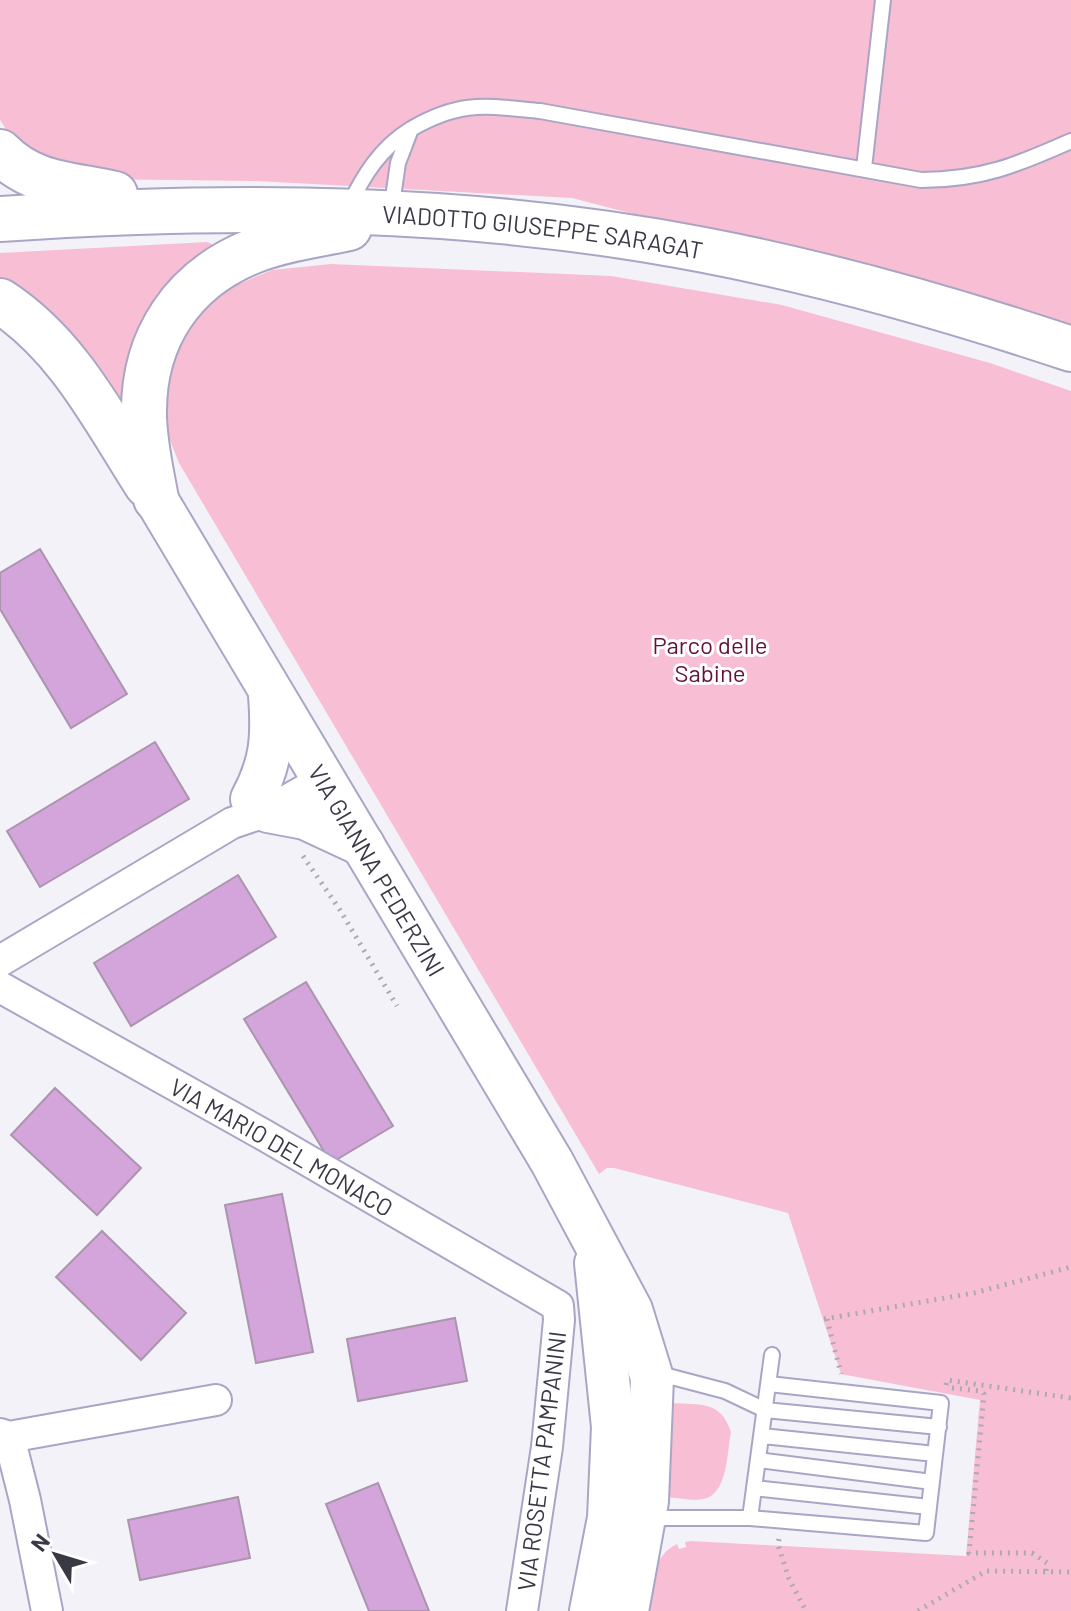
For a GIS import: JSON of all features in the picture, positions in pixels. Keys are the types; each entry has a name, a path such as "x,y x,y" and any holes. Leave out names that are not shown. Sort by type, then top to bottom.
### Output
{"main road":[{"path":"0,152 23,171 52,183 187,210"},
{"name":"VIADOTTO GIUSEPPE SARAGAT","path":"0,219 187,210 346,211 402,213 563,229 701,249 904,297 1071,349"},
{"path":"156,499 145,430 145,390 160,336 185,295 216,270 265,246 402,213"},
{"path":"0,301 43,334 65,359 156,499"}],"street":[{"name":"VIA GIANNA PEDERZINI","path":"156,499 552,1162 631,1310 632,1397 591,1611"},
{"path":"251,811 270,755 270,694"},
{"path":"0,961 318,772"},
{"path":"251,811 305,818 363,845"},
{"name":"VIA MARIO DEL MONACO","path":"0,987 554,1303 560,1312"},
{"name":"VIA GIANNA PEDERZINI","path":"595,1245 650,1471 645,1517 627,1611"},
{"name":"VIA ROSETTA PAMPANINI","path":"522,1611 547,1447 560,1312"},
{"path":"47,1611 25,1500 4,1435 216,1400"}],"lane":[{"path":"864,168 883,0"},
{"path":"346,211 370,166 389,145 411,129 444,112 464,106 540,111 921,180 952,180 985,175 1071,141"},
{"path":"402,213 398,163 411,129"},
{"path":"750,1518 772,1355"},
{"path":"632,1397 664,1375 725,1391 765,1410 939,1427"},
{"path":"645,1517 750,1518 926,1533 941,1403 769,1384"},
{"path":"762,1436 935,1454"},
{"path":"758,1460 932,1482"},
{"path":"754,1488 929,1507"}],"path":[{"path":"298,851 309,862 332,898 397,1006"},
{"path":"823,1319 974,1293 1071,1267"},
{"path":"941,1403 947,1380 1071,1398"},
{"path":"779,1538 778,1545 789,1579 806,1611"},
{"path":"918,1611 986,1571 1071,1572"}],"green space":[{"path":"0,0 1071,0 1071,328 572,198 257,181 86,179 17,146 0,120"},
{"path":"212,244 213,250 119,405 0,285 0,253"},
{"name":"Parco delle Sabine","path":"331,264 611,276 782,305 990,363 1071,391 1071,1611 645,1611 657,1564 677,1544 679,1549 686,1547 685,1542 966,1556 980,1400 841,1374 788,1213 614,1168 607,1168 599,1174 179,463 164,425 162,398 177,343 212,299 229,288 272,270"},
{"path":"671,1403 715,1409 727,1422 731,1432 723,1479 714,1494 707,1498 667,1497"}],"building":[{"path":"40,549 127,694 71,728 0,609 0,573"},
{"path":"155,742 189,799 40,887 7,831"},
{"path":"238,875 276,937 131,1026 94,963"},
{"path":"306,982 393,1126 331,1163 244,1019"},
{"path":"55,1088 141,1168 97,1215 11,1135"},
{"path":"282,1194 313,1352 256,1363 225,1205"},
{"path":"102,1231 186,1313 141,1360 56,1277"},
{"path":"455,1318 467,1381 358,1401 347,1339"},
{"path":"378,1483 429,1611 369,1611 326,1504"},
{"path":"238,1497 250,1558 140,1580 128,1520"}]}
